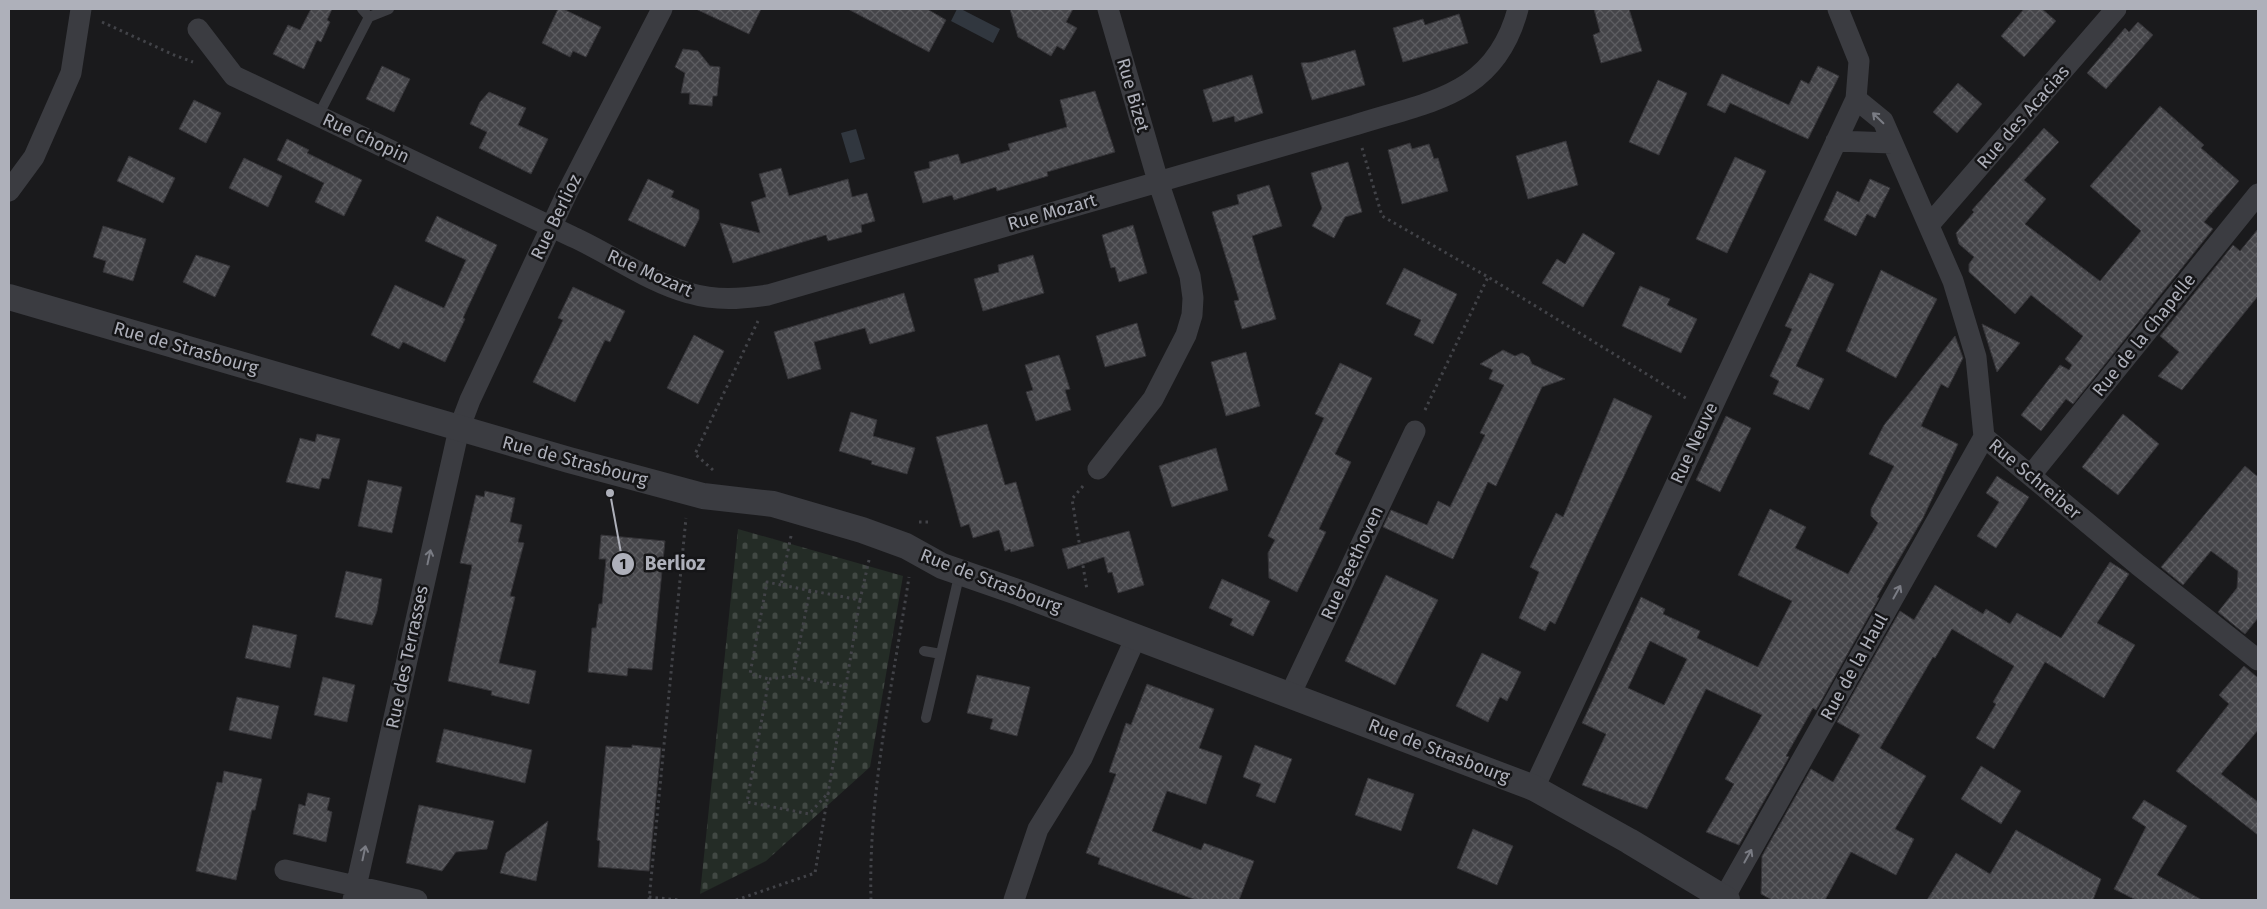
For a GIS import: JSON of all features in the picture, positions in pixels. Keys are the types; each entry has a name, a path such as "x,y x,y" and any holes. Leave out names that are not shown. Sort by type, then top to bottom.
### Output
{"street":[{"name":"Rue Berlioz","path":"459,429 470,400 551,227 662,9"},
{"name":"Rue Bizet","path":"1098,469 1153,399 1186,335 1192,315 1193,298 1190,276 1158,182 1108,9"},
{"name":"Rue Mozart","path":"551,227 660,282 688,293 716,298 740,299 768,295 1355,125 1446,96 1464,88 1486,70 1502,50 1513,27 1518,9"},
{"path":"1838,9 1859,61 1856,99"},
{"name":"Rue des Acacias","path":"1929,225 2116,9"},
{"path":"9,192 34,157 71,73 80,10"},
{"name":"Rue Chopin","path":"198,29 234,76 551,227"},
{"name":"Rue Neuve","path":"1534,788 1708,412 1856,99"},
{"name":"Rue Schreiber","path":"1856,99 1883,121 1953,281 1976,357 1984,437 2258,660"},
{"path":"1836,141 1892,143"},
{"name":"Rue de la Chapelle","path":"2031,476 2258,194"},
{"name":"Rue de Strasbourg","path":"9,297 459,429 703,496 756,501 797,511 882,537 906,546 942,566 1136,636 1534,788 1629,841 1726,899"},
{"name":"Rue des Terrasses","path":"355,894 459,429"},
{"name":"Rue Beethoven","path":"1290,695 1415,431"},
{"name":"Rue de la Haul","path":"1726,899 1984,437"},
{"path":"1014,900 1038,829 1082,758 1136,636"},
{"path":"285,870 355,894 417,900"}],"lane":[{"path":"318,116 365,13 389,9"},
{"path":"926,718 960,572"},
{"path":"924,652 941,654"}],"path":[{"path":"80,10 174,56 234,76"},
{"path":"1355,125 1382,216 1488,277 1708,412"},
{"path":"1415,431 1488,277"},
{"path":"716,472 695,454 750,340 768,295"},
{"path":"1085,618 1087,589 1072,499 1098,469"},
{"path":"781,585 797,511"},
{"path":"679,900 649,899 686,513"},
{"path":"910,521 928,522"},
{"path":"736,900 815,873 860,600 870,558"},
{"path":"870,900 870,862 879,771 910,577"},
{"path":"846,687 793,676 769,679 750,674 767,582 860,600"},
{"path":"793,676 810,590"},
{"path":"769,679 746,802 809,814 829,792"}],"green space":[{"path":"738,529 903,576 870,767 766,861 700,894"}],"shaded area":[{"path":"957,9 961,9 1000,29 993,43 951,21"},
{"path":"856,129 865,159 850,163 841,133"}],"building":[{"path":"311,9 332,9 327,20 330,22 321,42 317,40 304,69 273,54 288,25 300,30"},
{"path":"558,9 563,9 601,27 586,57 573,51 570,57 542,43"},
{"path":"696,9 761,9 749,34"},
{"path":"848,9 927,9 946,20 929,52"},
{"path":"1010,9 1073,9 1066,22 1077,28 1064,50 1057,46 1051,56 1018,37"},
{"path":"1594,9 1629,9 1642,51 1601,63 1593,35 1600,32"},
{"path":"2024,9 2042,9 2056,21 2024,57 2001,36"},
{"path":"1459,14 1468,43 1403,62 1393,28 1423,19 1425,25"},
{"path":"2138,22 2153,35 2106,89 2087,73 2125,28 2129,32"},
{"path":"683,49 698,51 710,66 720,67 717,96 713,96 712,106 689,104 690,93 681,93 685,73 675,67"},
{"path":"1355,50 1365,85 1312,100 1301,63 1313,62"},
{"path":"382,66 410,79 394,112 366,99"},
{"path":"1818,66 1839,76 1808,139 1730,103 1725,113 1707,105 1722,74 1789,105 1801,80 1809,84"},
{"path":"1252,75 1263,113 1235,122 1234,116 1213,122 1203,90"},
{"path":"1658,80 1687,93 1659,155 1629,142"},
{"path":"1958,83 1982,104 1957,133 1933,112"},
{"path":"1095,91 1115,152 1047,172 1048,176 997,191 996,187 954,200 952,195 923,203 914,172 930,168 929,162 958,154 961,164 1010,150 1008,144 1067,127 1060,100"},
{"path":"489,92 526,108 518,125 548,139 531,174 479,148 487,132 470,124 480,102"},
{"path":"194,100 221,113 206,143 179,129"},
{"path":"2160,106 2204,145 2201,148 2239,181 2204,222 2213,229 2073,404 2066,399 2041,431 2021,415 2060,365 2069,370 2072,365 2065,359 2083,336 2031,295 2015,314 1969,272 1969,264 1974,257 1959,244 1956,233 1974,212 1972,210 2044,128 2059,142 2024,180 2046,199 2025,224 2100,281 2141,231 2090,186"},
{"path":"287,139 309,150 307,153 362,180 344,216 315,202 324,183 277,160"},
{"path":"1566,141 1578,185 1528,199 1516,156"},
{"path":"1410,143 1412,149 1429,144 1434,159 1438,158 1448,191 1402,204 1388,150"},
{"path":"129,156 175,178 163,203 117,181"},
{"path":"1735,157 1766,171 1727,253 1696,239"},
{"path":"244,158 282,176 268,207 229,188"},
{"path":"1348,162 1362,212 1345,217 1334,238 1312,226 1322,208 1311,173"},
{"path":"781,168 789,196 848,179 852,197 867,193 875,221 861,225 862,232 828,241 826,235 733,263 720,223 760,233 751,202 766,197 759,174"},
{"path":"648,179 674,191 671,197 699,210 699,219 685,247 628,220"},
{"path":"1870,179 1890,188 1875,218 1867,214 1856,236 1824,220 1837,191 1859,202"},
{"path":"1269,185 1282,226 1252,236 1276,319 1242,329 1234,301 1239,300 1212,212 1239,204 1237,195"},
{"path":"437,216 497,245 445,362 403,342 399,349 371,335 395,285 444,308 466,260 425,241"},
{"path":"1133,225 1147,273 1119,282 1115,267 1111,268 1102,235"},
{"path":"103,226 146,239 133,281 103,272 106,261 93,257"},
{"path":"2258,229 2258,296 2182,390 2158,376 2179,352 2160,336 2233,245 2240,251"},
{"path":"1583,233 1615,253 1583,307 1542,283 1557,259 1565,264"},
{"path":"196,255 230,266 215,297 183,282"},
{"path":"1033,255 1044,293 983,311 974,279 999,272 998,265"},
{"path":"1404,268 1457,294 1433,344 1414,335 1421,320 1386,304"},
{"path":"1881,270 1937,299 1896,378 1846,351"},
{"path":"1810,273 1834,284 1796,366 1824,379 1809,410 1773,394 1779,381 1770,376 1792,329 1785,326"},
{"path":"1640,286 1670,299 1667,305 1697,319 1681,353 1622,326"},
{"path":"573,287 625,311 610,342 605,340 575,402 533,382 563,320 558,318"},
{"path":"904,293 915,331 870,344 865,328 814,342 821,369 788,379 774,332"},
{"path":"1137,323 1146,356 1105,367 1096,336"},
{"path":"1982,324 2020,343 1997,372"},
{"path":"694,335 724,351 698,404 667,388"},
{"path":"1955,336 1963,358 1948,388 1941,384 1921,426 1958,444 1923,518 1877,597 1879,598 1816,710 1813,708 1786,756 1789,757 1739,845 1706,832 1734,784 1725,779 1762,715 1706,689 1647,809 1582,785 1606,734 1582,723 1641,597 1665,609 1663,614 1700,631 1697,638 1758,667 1792,601 1738,575 1770,509 1806,527 1795,548 1848,574 1878,523 1871,516 1871,509 1894,466 1869,454 1884,425","holes":["1650,641 1687,659 1664,705 1628,688"]},
{"path":"1503,350 1515,356 1522,353 1529,357 1532,364 1565,379 1542,387 1496,486 1488,482 1453,559 1383,527 1391,510 1427,525 1438,501 1450,507 1485,435 1480,433 1504,385 1489,379 1493,370 1480,364"},
{"path":"1246,352 1260,406 1226,416 1211,362"},
{"path":"1059,355 1070,389 1065,390 1071,410 1036,421 1026,392 1033,390 1025,365"},
{"path":"1340,363 1372,378 1335,454 1351,462 1319,529 1326,532 1297,592 1269,578 1268,553 1275,540 1268,536 1324,418 1315,414"},
{"path":"1614,398 1652,416 1555,624 1550,621 1545,631 1519,618 1539,572 1530,567 1556,513 1563,517"},
{"path":"851,412 877,420 873,436 915,448 907,474 871,464 872,461 839,451"},
{"path":"2123,414 2159,444 2118,495 2082,467"},
{"path":"1726,416 1751,428 1720,492 1696,480"},
{"path":"987,424 1005,485 1016,482 1034,546 1011,552 1010,549 1005,551 999,530 973,538 969,524 961,527 936,437"},
{"path":"317,434 340,439 329,479 322,478 319,489 286,482 300,438 315,442"},
{"path":"1216,448 1228,490 1172,507 1159,466"},
{"path":"2245,466 2258,477 2258,618 2245,634 2218,612 2237,588 2238,571 2211,551 2183,585 2161,567"},
{"path":"1997,476 2029,497 1996,548 1977,536 1999,502 1986,493"},
{"path":"368,480 402,487 392,533 358,526"},
{"path":"485,491 515,498 510,522 522,525 518,542 524,543 510,596 515,597 499,663 536,671 529,704 491,695 492,691 448,681 472,565 460,563 476,495 484,497"},
{"path":"1129,531 1144,585 1118,593 1112,572 1108,573 1104,557 1068,569 1062,549"},
{"path":"601,535 665,541 652,670 628,668 627,676 588,672 592,628 596,628 599,604 602,604 606,559 599,559"},
{"path":"2110,562 2129,574 2097,623 2135,645 2104,698 2045,662 1994,749 1976,738 1996,704 1993,702 2014,666 1952,629 1935,658 1933,657 1880,748 1926,776 1895,829 1914,839 1896,875 1851,852 1825,900 1772,900 1761,894 1762,856 1811,769 1833,782 1860,735 1837,722 1900,611 1914,620 1935,585 1983,614 1986,609 2010,624 2017,613 2061,638"},
{"path":"346,571 382,579 377,611 372,625 335,617"},
{"path":"1386,575 1438,600 1395,685 1345,661"},
{"path":"1222,579 1270,601 1253,636 1230,625 1233,619 1209,608"},
{"path":"253,625 297,635 290,668 245,658"},
{"path":"1482,653 1521,672 1507,701 1500,697 1488,722 1456,706"},
{"path":"2244,666 2258,678 2258,730 2221,774 2258,802 2258,835 2176,771 2229,704 2219,695"},
{"path":"977,675 1030,687 1017,736 990,729 993,719 967,713"},
{"path":"323,677 355,685 347,722 314,715"},
{"path":"1147,684 1214,709 1199,748 1222,756 1206,804 1167,791 1152,831 1201,850 1204,843 1254,861 1239,900 1196,900 1098,864 1100,858 1086,853 1116,774 1109,772 1126,723 1131,725"},
{"path":"237,697 279,706 271,739 229,730"},
{"path":"444,729 532,750 525,783 436,762"},
{"path":"632,745 661,748 649,871 598,867 600,841 597,840 606,746 632,748"},
{"path":"1255,745 1292,759 1275,803 1256,796 1261,784 1243,777"},
{"path":"1981,766 2021,791 2001,824 1961,799"},
{"path":"224,771 262,779 255,810 252,810 236,880 196,871 217,782 222,783"},
{"path":"1368,778 1414,794 1401,831 1355,815"},
{"path":"308,793 330,798 327,810 332,812 326,842 293,834 299,804 305,806"},
{"path":"2144,800 2187,826 2157,875 2202,900 2136,900 2114,889 2146,827 2132,818"},
{"path":"419,805 494,821 487,849 456,852 442,871 406,863"},
{"path":"548,821 536,881 500,873 506,853"},
{"path":"1473,829 1513,846 1497,885 1457,868"},
{"path":"2016,830 2101,879 2093,900 1927,900 1956,853 1990,874"}],"place":[{"name":"Berlioz","path":"610,493"}]}
